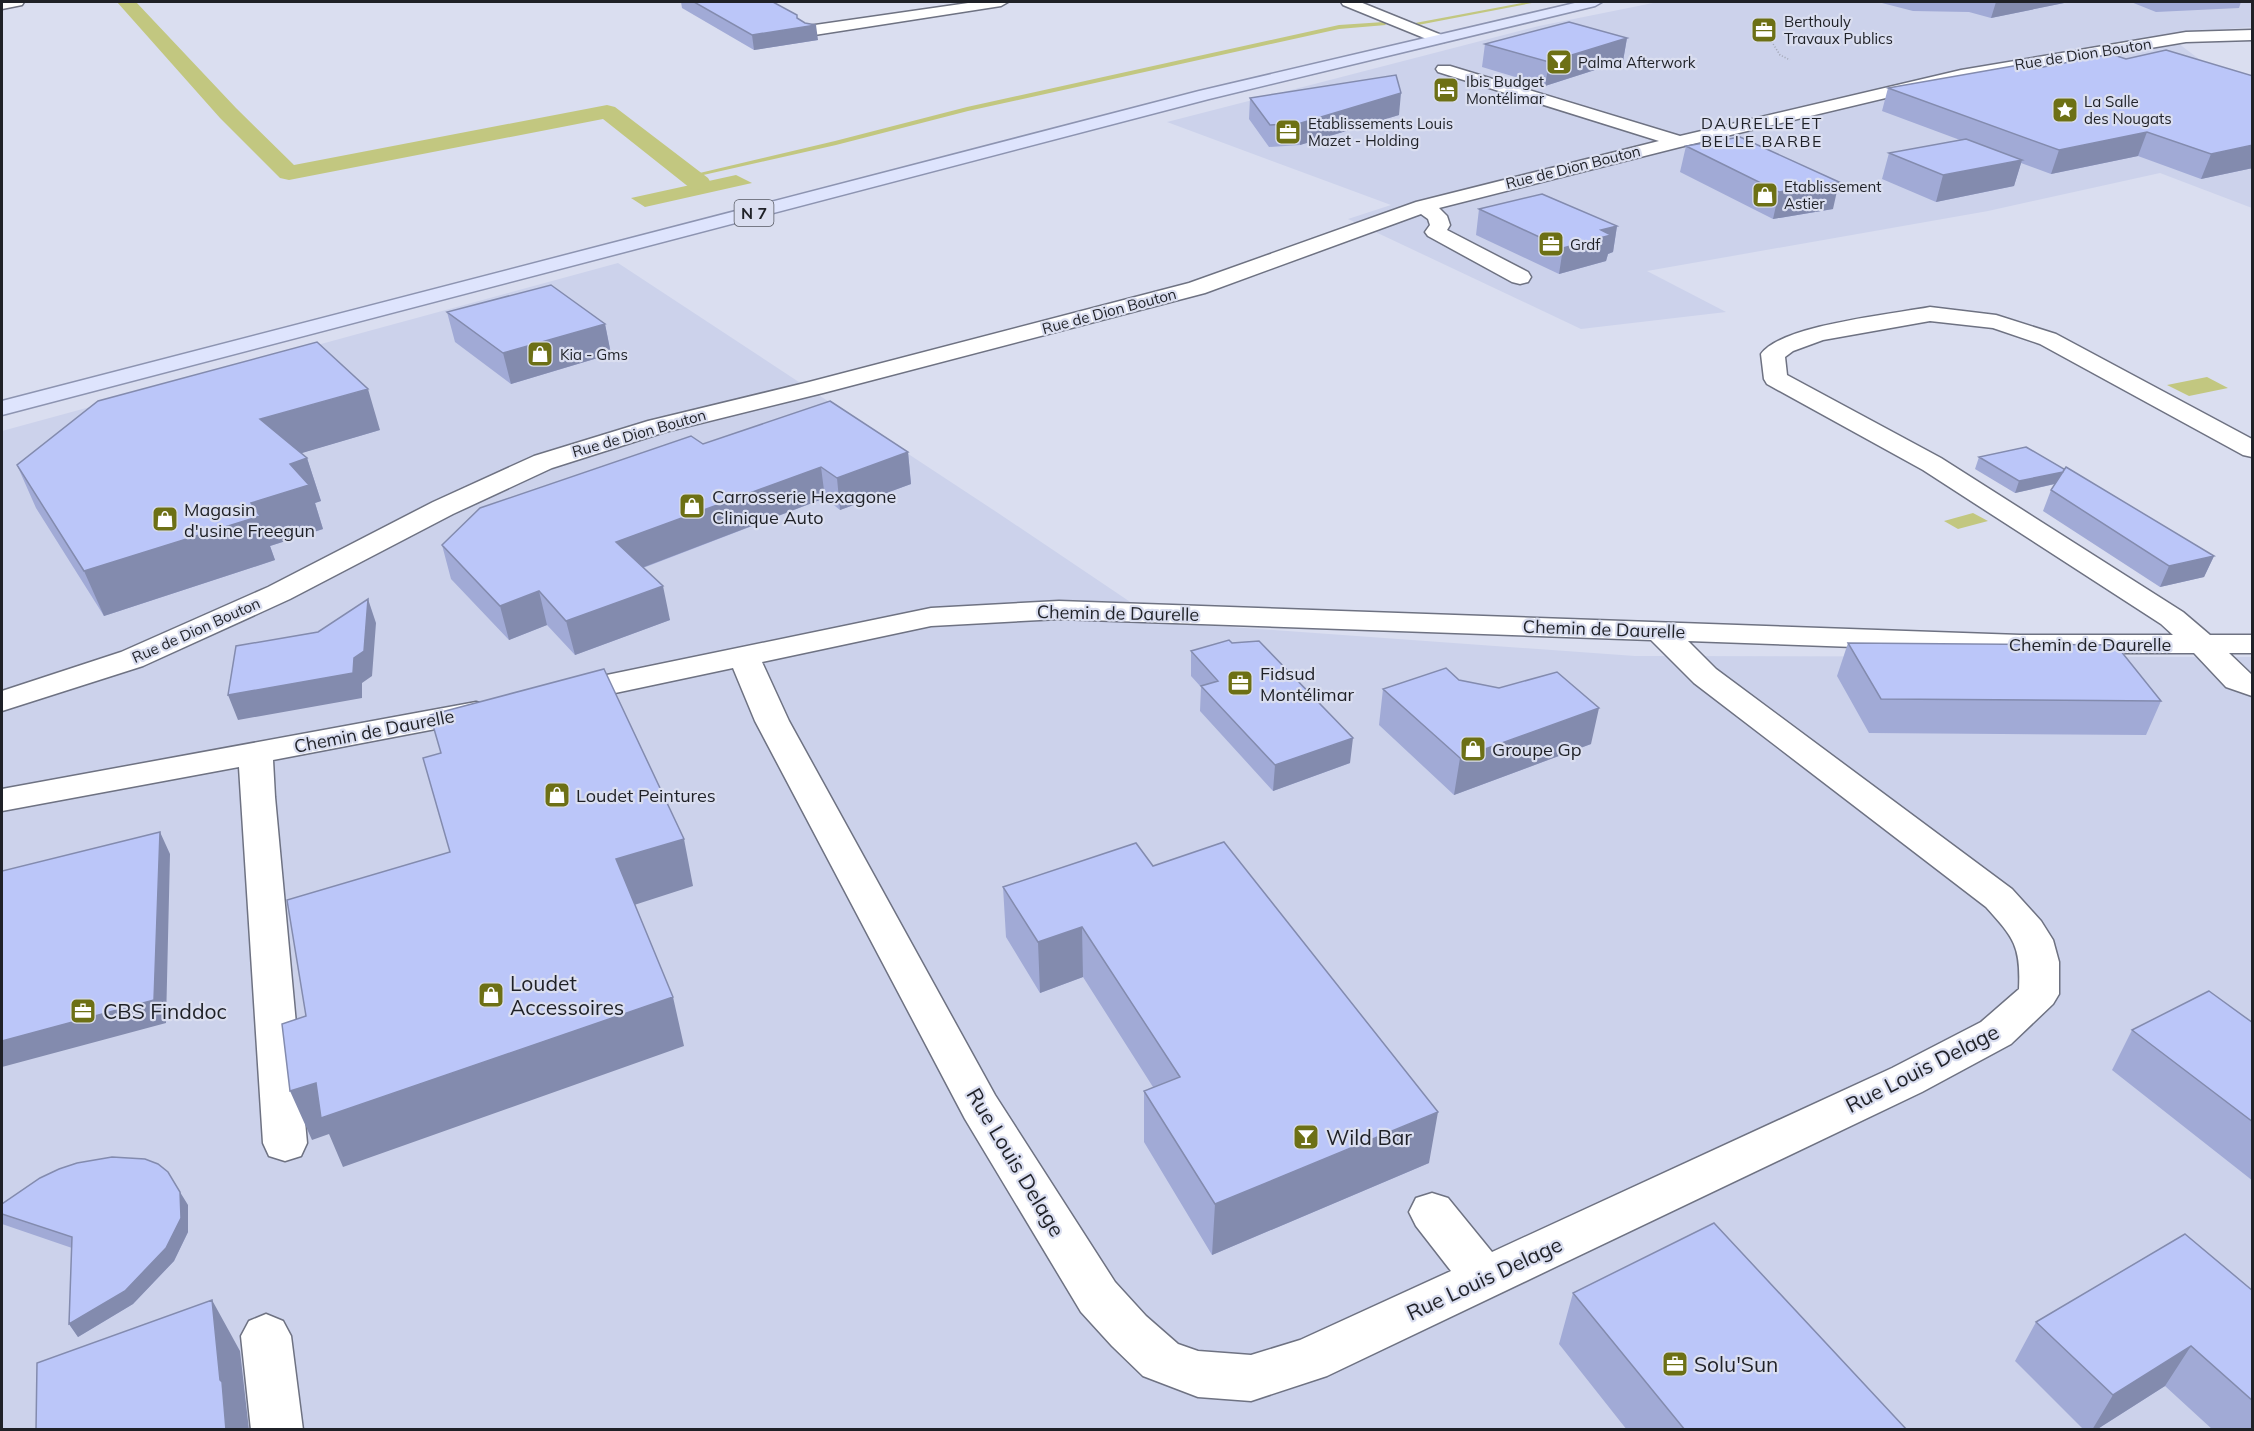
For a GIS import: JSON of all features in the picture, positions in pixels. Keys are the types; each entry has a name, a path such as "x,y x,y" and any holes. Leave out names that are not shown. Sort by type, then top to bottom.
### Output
{"main road":[{"name":"N 7","path":"28,401 1205,95 1595,2"}],"street":[{"path":"2,5 17,2"},
{"path":"808,31 1001,2"},
{"path":"1348,2 1439,39"},
{"name":"Rue de Dion Bouton","path":"2,701 132,659 279,593 443,508 543,462 657,426 814,388 1197,288 1423,206 1678,142 1961,75 2186,37 2253,35"},
{"path":"1444,69 1678,142"},
{"path":"1423,206 1437,216 1440,225 1435,232 1520,277"},
{"path":"2253,449 2057,344 1996,322 1930,314 1818,334 1785,346 1773,354 1776,379 1932,464 2172,618 2202,644 2237,680 2253,686"},
{"path":"2,409 28,401"},
{"name":"Chemin de Daurelle","path":"534,700 931,617 1059,610 2020,644 2253,644"},
{"name":"Rue Louis Delage","path":"744,656 772,721 980,1107 1098,1297 1129,1331 1161,1360 1198,1374 1251,1378 1310,1359 1907,1080 1996,1033 2039,994 2040,952 2026,927 1999,898 1705,676 1659,631"},
{"name":"Chemin de Daurelle","path":"2,801 500,707"},
{"path":"256,754 258,809 285,1143"},
{"path":"1432,1212 1484,1278"},
{"path":"266,1336 277,1430"}],"path":[{"path":"1770,39 1780,54 1790,60"}],"shaded area":[{"path":"1658,2 2252,2 2252,27 2166,34 2216,72 2252,83 2252,208 2160,173 1988,211 1647,271 1726,312 1581,329 1348,219 1391,205 1167,122 1539,26"},
{"path":"736,175 752,183 645,207 631,198"},
{"path":"618,263 1160,622 1635,656 2252,657 2252,1429 2,1430 2,431"},
{"path":"2207,377 2228,388 2189,396 2167,385"},
{"path":"1973,513 1988,521 1958,529 1944,521"}],"building":[{"path":"694,2 773,2 797,15 797,18 805,23 816,25 752,35"},
{"path":"1569,22 1627,38 1549,62 1485,44"},
{"path":"2166,50 2253,76 2253,145 2211,154 2147,132 2059,150 1888,88 2019,65 2033,69 2111,54 2126,59"},
{"path":"1396,75 1401,93 1301,123 1270,125 1250,98"},
{"path":"1740,137 1839,182 1779,192 1686,146"},
{"path":"1966,139 2022,160 1943,175 1889,153"},
{"path":"1542,194 1617,226 1601,230 1611,235 1563,248 1479,209"},
{"path":"551,285 605,324 503,353 447,312"},
{"path":"317,342 368,389 260,419 307,458 290,464 309,485 251,503 260,516 84,571 17,465 98,401"},
{"path":"830,401 908,452 837,478 821,467 616,542 663,586 566,621 539,591 500,606 442,545 480,508 691,436 703,444"},
{"path":"2026,447 2064,469 2063,472 2019,481 1979,457"},
{"path":"2066,467 2214,556 2169,566 2051,490"},
{"path":"368,599 364,651 354,658 353,673 228,695 236,646 318,632"},
{"path":"1229,640 1232,643 1259,641 1353,738 1275,765 1201,686 1218,681 1191,651"},
{"path":"1848,643 2116,645 2161,701 1881,699"},
{"path":"1446,668 1459,680 1499,688 1557,672 1599,708 1460,758 1383,689"},
{"path":"604,669 684,839 616,859 673,997 321,1118 316,1083 290,1091 282,1024 306,1016 287,900 450,852 423,758 441,753 430,715"},
{"path":"160,832 154,1000 2,1041 2,871"},
{"path":"1224,842 1438,1112 1215,1204 1144,1091 1180,1077 1082,927 1038,942 1003,887 1136,843 1153,866"},
{"path":"2209,991 2253,1023 2253,1122 2132,1030"},
{"path":"112,1157 145,1159 158,1164 168,1172 180,1192 181,1218 166,1248 125,1291 69,1324 72,1237 2,1214 2,1204 40,1178 59,1169 77,1163"},
{"path":"1714,1223 1907,1430 1685,1430 1573,1293"},
{"path":"2185,1234 2253,1291 2253,1401 2191,1346 2113,1395 2036,1322"},
{"path":"212,1300 226,1430 36,1430 37,1363"}],"waterway":[{"path":"126,2 228,113 289,173 607,112 699,183"},
{"path":"1418,23 1534,2"},
{"path":"690,176 836,143 967,109 1339,27 1384,24"}],"place":[{"name":"Berthouly Travaux Publics","path":"1764,30"},
{"name":"Palma Afterwork","path":"1559,62"},
{"name":"Ibis Budget Montélimar","path":"1446,90"},
{"name":"La Salle des Nougats","path":"2065,110"},
{"name":"Etablissements Louis Mazet - Holding","path":"1288,132"},
{"name":"Etablissement Astier","path":"1765,195"},
{"name":"Grdf","path":"1551,244"},
{"name":"Kia - Gms","path":"540,354"},
{"name":"Carrosserie Hexagone Clinique Auto","path":"692,506"},
{"name":"Magasin d'usine Freegun","path":"165,519"},
{"name":"Fidsud Montélimar","path":"1240,683"},
{"name":"Groupe Gp","path":"1473,749"},
{"name":"Loudet Peintures","path":"557,795"},
{"name":"Loudet Accessoires","path":"491,995"},
{"name":"CBS Finddoc","path":"83,1011"},
{"name":"Wild Bar","path":"1306,1137"},
{"name":"Solu'Sun","path":"1675,1364"}],"district":[{"name":"DAURELLE ET BELLE BARBE","path":"1762,132"}]}
